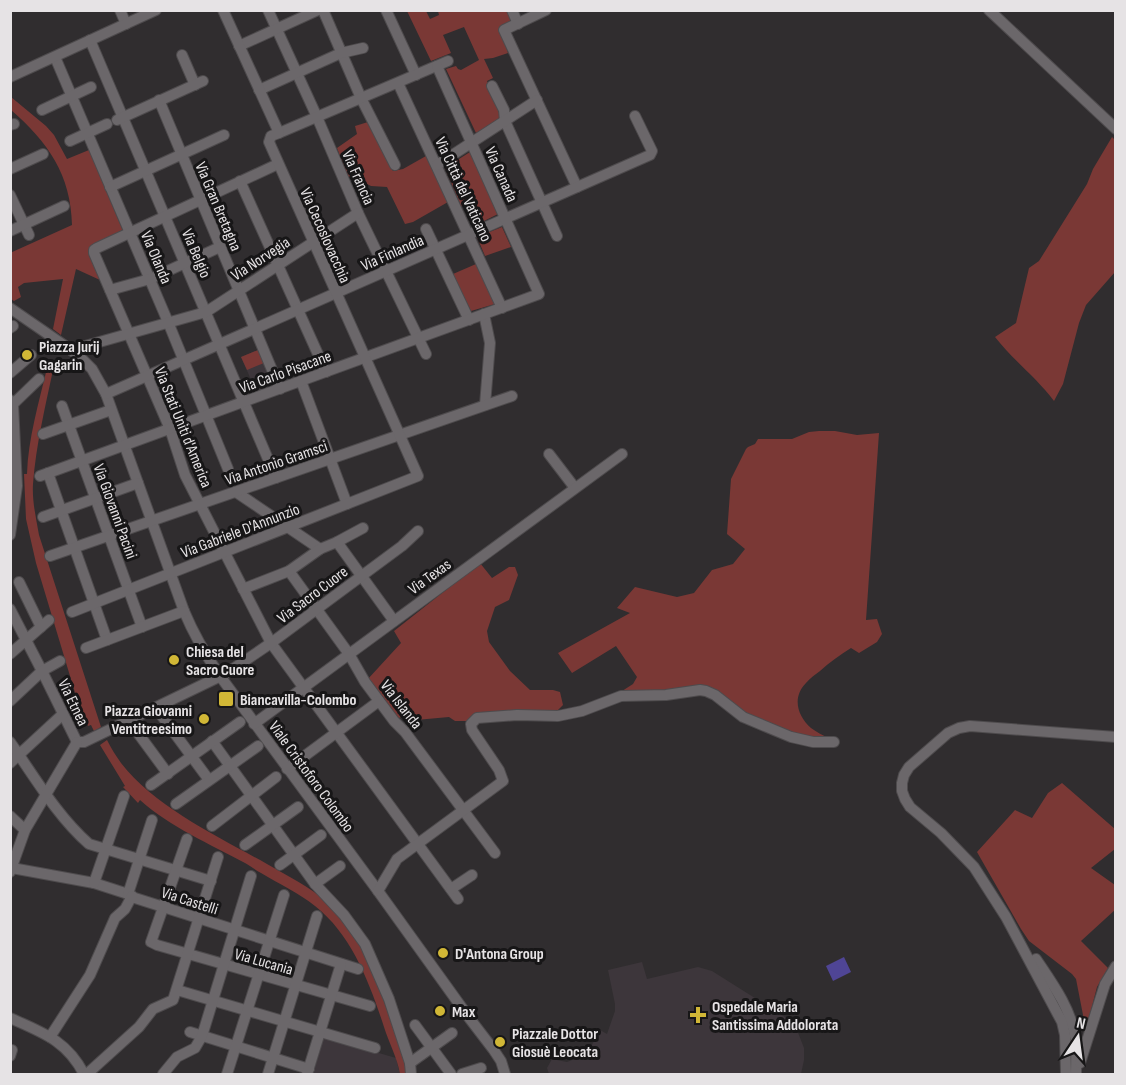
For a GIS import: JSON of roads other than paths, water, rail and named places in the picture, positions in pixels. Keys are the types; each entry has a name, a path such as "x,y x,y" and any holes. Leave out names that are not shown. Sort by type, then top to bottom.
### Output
{"street":[{"path":"120,10 126,24"},
{"path":"10,76 156,10"},
{"path":"223,10 279,134 448,61"},
{"name":"Via Francia","path":"268,10 358,213 426,354"},
{"path":"239,46 318,10"},
{"path":"323,10 361,98 395,165"},
{"path":"386,10 416,75"},
{"path":"512,10 518,24"},
{"path":"546,10 504,30 577,187"},
{"path":"989,10 1116,129"},
{"name":"Via Belgio","path":"90,40 115,120 146,170 276,478"},
{"path":"259,90 341,53 363,48"},
{"path":"70,141 199,83 182,55"},
{"name":"Via Olanda","path":"55,57 228,469"},
{"name":"Via Canada","path":"436,66 539,294"},
{"name":"Via Città del Vaticano","path":"398,83 502,308"},
{"path":"492,86 504,110 505,121 557,236"},
{"path":"42,110 91,87"},
{"name":"Via Gran Bretagna","path":"159,100 280,389"},
{"path":"436,165 537,100"},
{"name":"Via Finlandia","path":"106,394 650,155 652,151 635,116"},
{"name":"Via Cecoslovacchia","path":"279,134 271,136 269,142 418,476"},
{"path":"110,187 224,135"},
{"path":"10,169 43,154"},
{"path":"130,232 278,164"},
{"path":"240,181 326,372"},
{"path":"10,195 29,235"},
{"path":"10,231 64,206"},
{"name":"Via Norvegia","path":"71,350 206,312 358,213"},
{"path":"426,229 469,320"},
{"name":"Via Stati Uniti d'America","path":"130,232 94,250 94,253 170,429 185,475 271,643 458,899"},
{"path":"110,290 150,279 220,247"},
{"name":"Via Carlo Pisacane","path":"61,510 44,475 539,294"},
{"name":"Viale Cristoforo Colombo","path":"10,308 71,350 92,369 106,394 194,635 254,724 493,1049 506,1074"},
{"path":"484,315 490,343 485,405"},
{"path":"10,363 18,357 31,355 10,373"},
{"path":"15,529 12,510 17,486 11,404 39,379"},
{"path":"301,381 347,504"},
{"name":"Via Antonio Gramsci","path":"50,556 512,396"},
{"name":"Via Giovanni Pacini","path":"62,406 142,627"},
{"path":"43,434 111,410"},
{"path":"549,454 575,488"},
{"name":"Via Texas","path":"254,724 622,454"},
{"name":"Via Gabriele D'Annunzio","path":"72,612 418,476"},
{"path":"43,517 138,483"},
{"path":"236,492 320,549"},
{"path":"61,510 107,640"},
{"path":"243,589 289,571 320,549 363,528"},
{"name":"Via Sacro Cuore","path":"77,742 84,742 227,673 402,546 418,531"},
{"path":"337,542 394,621"},
{"name":"Via Islanda","path":"289,571 350,654 365,682 495,853"},
{"path":"10,654 45,624 19,582"},
{"path":"86,648 184,610"},
{"name":"Via Etnea","path":"11,611 77,742 25,830 11,870"},
{"path":"10,701 42,670 60,661"},
{"path":"378,891 397,859 503,781 499,770 472,730 471,724 477,718 517,715 558,716 582,711 621,696 706,691 743,717 791,737 813,742 834,742"},
{"path":"287,769 379,701"},
{"path":"156,708 209,780"},
{"path":"10,763 63,714"},
{"path":"129,721 168,774"},
{"path":"151,785 240,722"},
{"path":"1066,1074 1065,1035 1062,1022 1006,917 974,867 941,833 910,807 902,791 902,783 909,767 940,740 954,731 970,726 1116,736"},
{"path":"212,741 315,884 344,915 365,944 388,999 411,1069 431,1047 452,1033"},
{"path":"10,742 46,794 76,832 89,844 211,881"},
{"path":"176,804 258,746"},
{"path":"212,826 276,777"},
{"path":"94,883 124,796"},
{"path":"245,845 298,807"},
{"path":"11,818 25,830"},
{"path":"50,1037 90,975 116,918 125,909 152,820"},
{"path":"280,865 321,835"},
{"path":"163,907 186,839"},
{"path":"10,1018 36,1029 66,1048 85,1074 139,1026 153,1009 173,1000 218,857"},
{"path":"315,884 340,866"},
{"name":"Via Castelli","path":"11,870 94,883 358,969"},
{"path":"451,889 472,874"},
{"path":"163,1074 177,1057 195,1048 202,1035 251,876"},
{"path":"227,1074 284,895"},
{"name":"Via Lucania","path":"163,907 151,942 157,945 370,1006"},
{"path":"268,1074 317,916"},
{"path":"1006,917 1025,941 1062,998 1075,1035 1076,1074"},
{"path":"190,1032 273,1058 308,1072 341,964"},
{"path":"1076,1074 1104,984 1116,966"},
{"path":"177,990 375,1048"},
{"path":"415,1025 451,1074"},
{"path":"462,1074 481,1068"}],"place":[{"name":"Piazza Jurij Gagarin","path":"27,355"},
{"name":"Chiesa del Sacro Cuore","path":"174,660"},
{"name":"Biancavilla-Colombo","path":"226,699"},
{"name":"Piazza Giovanni Ventitreesimo","path":"204,719"},
{"name":"D'Antona Group","path":"443,953"},
{"name":"Max","path":"440,1011"},
{"name":"Ospedale Maria Santissima Addolorata","path":"698,1015"},
{"name":"Piazzale Dottor Giosuè Leocata","path":"500,1042"}]}
